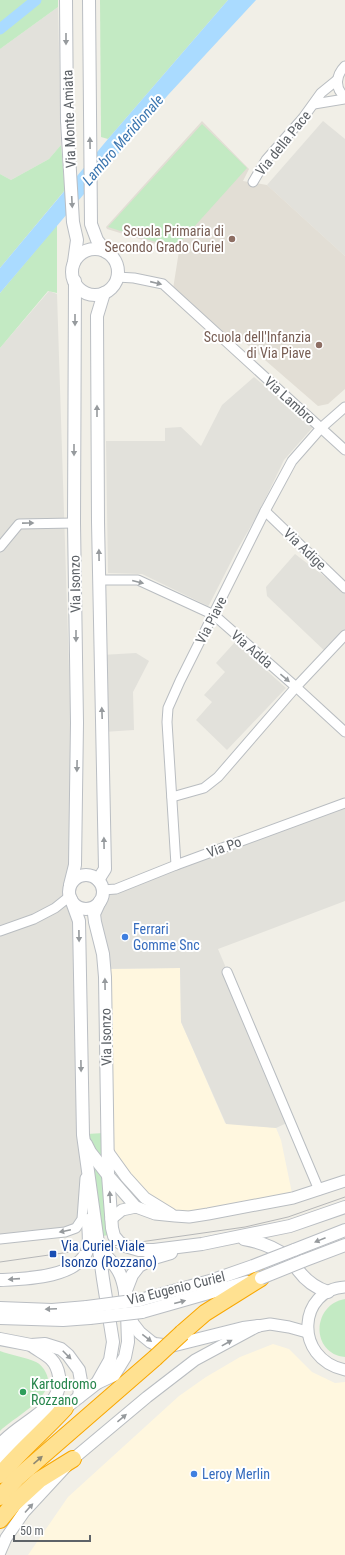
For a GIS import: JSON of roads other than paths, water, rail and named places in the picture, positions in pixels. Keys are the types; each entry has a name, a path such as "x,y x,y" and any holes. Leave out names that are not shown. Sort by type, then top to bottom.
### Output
{"highway":[{"path":"0,1497 17,1478 182,1333 257,1272"},
{"path":"0,1475 65,1408"},
{"path":"0,1520 14,1503 39,1480 73,1459"}],"main road":[{"name":"Via Monte Amiata","path":"66,0 67,121 73,222 77,240 74,262"},
{"name":"Via Monte Amiata","path":"89,0 91,224 97,240 106,252"},
{"path":"92,249 99,249 106,252 112,256 116,263 118,270 117,277 111,288 104,293 90,294 78,287 75,281 73,268 74,262 79,256 92,249"},
{"name":"Via Isonzo","path":"75,281 74,523 77,723 75,865 70,893 79,921 83,1135 113,1342 110,1360 97,1383"},
{"name":"Via Isonzo","path":"104,293 97,316 104,869 101,890 94,914 103,954 105,977 108,1175 111,1219 114,1236 125,1246 139,1250 202,1244"},
{"path":"83,875 89,875 101,890 97,905 87,908 78,906 70,893 78,877 83,875"},
{"name":"Via Isonzo","path":"83,1135 90,1152 108,1175"},
{"path":"0,1280 56,1274 74,1266 82,1259 88,1249 86,1161"},
{"path":"125,1293 132,1275 139,1266 154,1258 202,1244 297,1224 345,1207"},
{"name":"Via Eugenio Curiel","path":"0,1308 88,1313 142,1312 257,1272 294,1250 345,1230"},
{"path":"235,1238 261,1242 290,1258 302,1275 313,1285 320,1290 328,1292"},
{"name":"Via Eugenio Curiel","path":"0,1318 63,1320 210,1281 303,1261 345,1244"},
{"path":"0,1458 22,1435 65,1408 97,1383 114,1375 125,1357 128,1342 123,1278 117,1267 99,1248"},
{"path":"126,1310 140,1333 151,1342 171,1346 243,1328 258,1326"},
{"path":"0,1339 31,1345 45,1344 61,1349 68,1355 79,1370 81,1382 79,1397"},
{"path":"0,1444 15,1430 50,1405 58,1391 59,1376 54,1362 48,1356 31,1345"}],"street":[{"path":"345,65 337,80 340,92 345,98"},
{"name":"Via della Pace","path":"253,182 266,160 322,93 337,80"},
{"name":"Via della Pace","path":"314,104 345,98"},
{"name":"Via Lambro","path":"117,277 134,278 163,284 345,450"},
{"name":"Via Piave","path":"176,865 167,722 168,708 265,511 292,461 321,428 345,408"},
{"name":"Via Adige","path":"265,511 345,588"},
{"path":"0,547 20,524 74,523"},
{"name":"Via Adda","path":"100,580 138,580 214,615 345,732"},
{"path":"172,797 204,788 218,776 296,687 345,635"},
{"name":"Via Po","path":"101,890 116,889 176,865 345,804"},
{"path":"0,931 41,916 55,908 70,893"},
{"path":"226,972 319,1190"},
{"path":"108,1152 126,1178 145,1198 174,1216"},
{"path":"0,1239 65,1232 76,1228 82,1220 86,1161"},
{"path":"108,1175 136,1207 155,1214 189,1217 263,1205 319,1190 345,1181"},
{"path":"111,1219 122,1210 136,1207"},
{"path":"345,1287 340,1287 328,1292 318,1300 312,1309 308,1320 307,1332 313,1348 324,1361 334,1367 345,1370"},
{"path":"0,1552 6,1538 24,1512 73,1459 147,1396 195,1360 258,1326 270,1324 307,1332"}],"water":[{"name":"Lambro Meridionale","path":"228,0 256,0 168,95 0,293 0,268 108,139"}],"waterway":[{"path":"0,29 36,0"}],"tram line":[{"path":"0,1262 245,1227 288,1217 345,1197"}],"place":[{"name":"Scuola Primaria di Secondo Grado Curiel","path":"232,239"},
{"name":"Scuola dell'Infanzia di Via Piave","path":"319,345"},
{"name":"Ferrari Gomme Snc","path":"125,937"},
{"name":"Via Curiel Viale Isonzo (Rozzano)","path":"53,1254"},
{"name":"Kartodromo Rozzano","path":"23,1392"},
{"name":"Leroy Merlin","path":"194,1474"}]}
